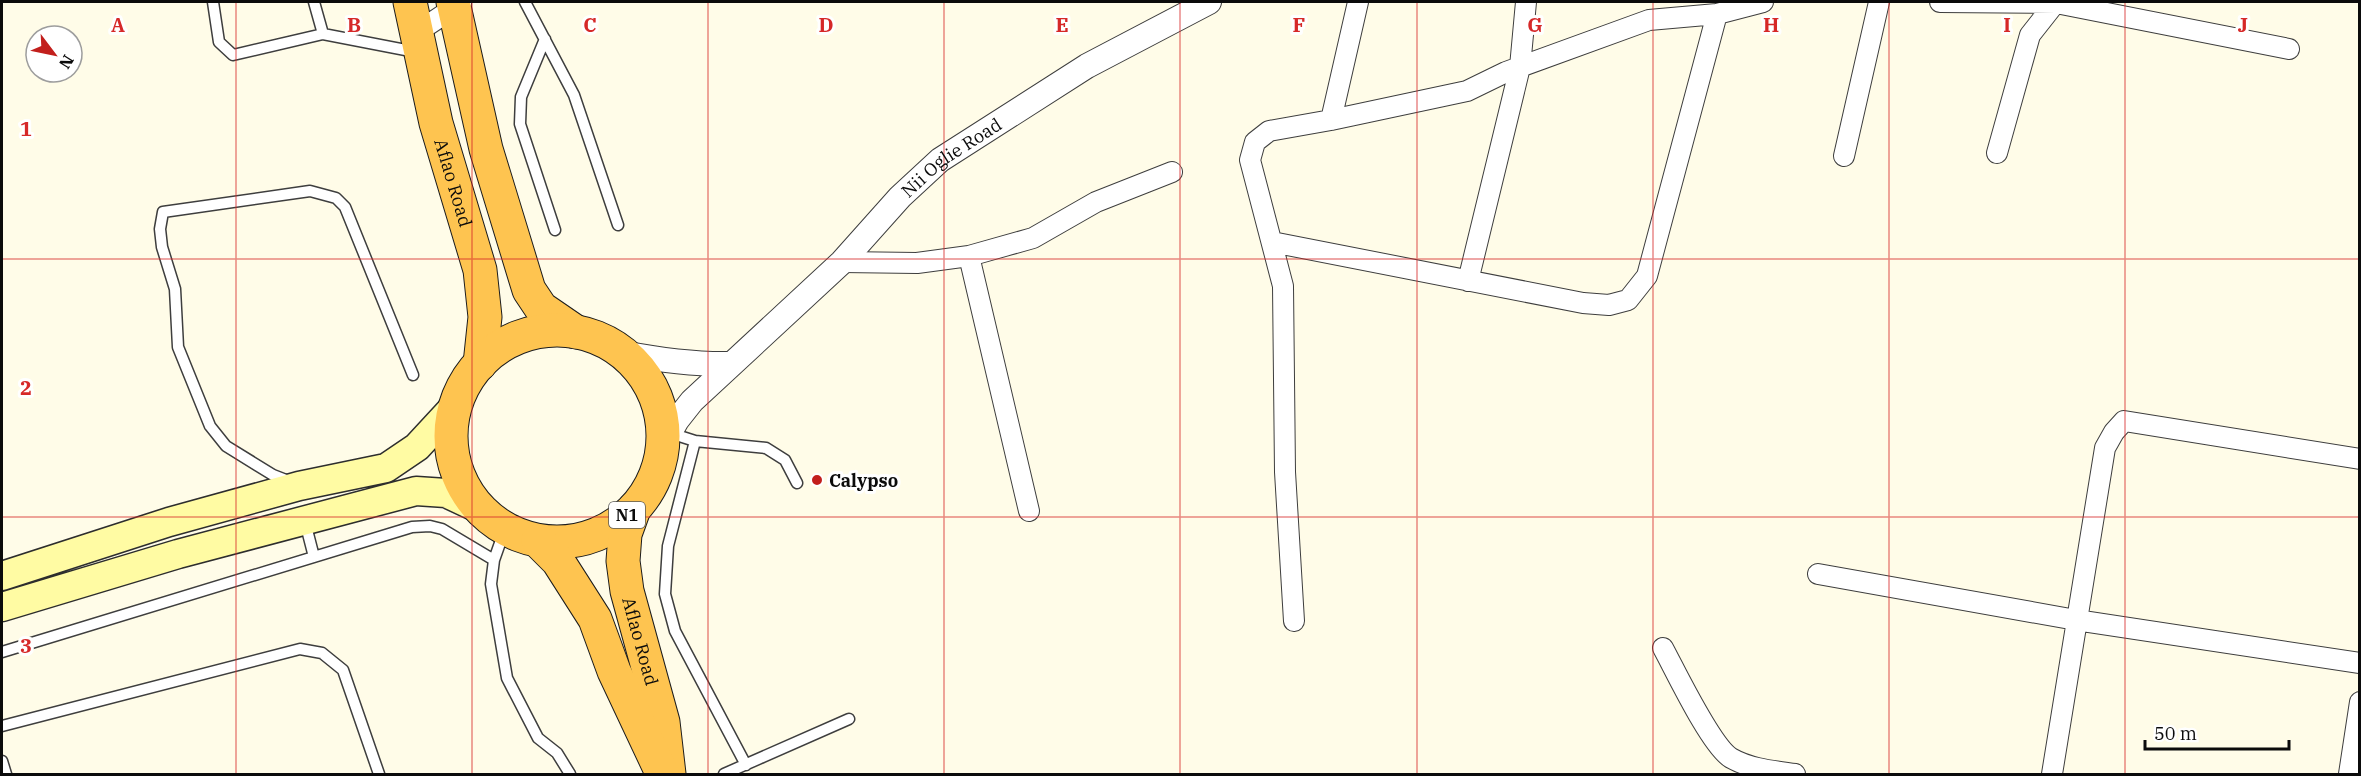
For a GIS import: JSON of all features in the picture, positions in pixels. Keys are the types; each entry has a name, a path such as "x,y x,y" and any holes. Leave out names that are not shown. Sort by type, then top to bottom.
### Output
{"highway":[{"name":"Aflao Road","path":"410,2 436,123 480,270 485,317 480,364"},
{"name":"N1","path":"456,3 486,149 529,290 541,308 576,332"},
{"name":"N1","path":"541,331 576,332 601,339 623,353 646,379 654,394 666,439 653,480 634,509 606,530 590,537 564,542 538,541 505,529 478,508 467,494 454,461 451,444 454,407 469,377 480,364 508,342 541,331"},
{"name":"Aflao Road","path":"634,509 625,534 624,571 627,591 663,722 669,774"},
{"name":"Aflao Road","path":"538,541 558,561 595,620 614,672 662,774"}],"main road":[{"path":"2,576 169,522 300,486 386,468 417,447 454,407"},
{"path":"2,606 178,554 416,491 434,490 446,493 478,508"}],"street":[{"name":"Nii Oglie Road","path":"666,439 692,401 842,262 900,197 940,160 1087,66 1209,2"},
{"path":"1331,120 1358,2"},
{"path":"1467,281 1520,67 1526,2"},
{"path":"1294,621 1285,472 1283,286 1250,160 1256,142 1269,131 1467,91 1520,67 1649,20 1717,14 1763,2"},
{"path":"1844,156 1879,2"},
{"path":"1940,2 2056,2 2289,49"},
{"path":"1997,153 2030,35 2056,2"},
{"path":"418,43 456,3"},
{"path":"1272,242 1583,303 1609,305 1628,300 1647,276 1717,14"},
{"path":"842,262 917,263 969,256 1033,238 1096,201 1172,172"},
{"path":"969,256 1029,511"},
{"path":"623,353 671,362 703,365 731,364"},
{"path":"2052,774 2106,448 2114,432 2124,421 2360,459"},
{"path":"1818,574 2076,620 2360,663"},
{"path":"1663,648 1714,742 1730,758 1750,766 1795,774"},
{"path":"2349,774 2360,702"}],"lane":[{"path":"213,2 219,42 232,55 323,34 418,43"},
{"path":"314,2 323,34"},
{"path":"525,2 574,95 618,225"},
{"path":"544,39 520,97 520,124 555,230"},
{"path":"300,486 273,475 226,446 210,426 178,347 175,289 159,229 163,212 310,190 336,198 345,207 413,375"},
{"path":"666,439 766,448 784,460 798,483"},
{"path":"695,441 668,546 665,594 675,631 746,765"},
{"path":"305,522 314,557"},
{"path":"2,652 412,527 430,525 441,529 495,560"},
{"path":"505,529 495,560 491,584 507,678 538,738 557,753 570,774"},
{"path":"2,726 300,649 322,653 343,670 379,774"},
{"path":"724,774 849,719"},
{"path":"2,761 6,774"}],"place":[{"name":"Calypso","path":"817,480"}]}
